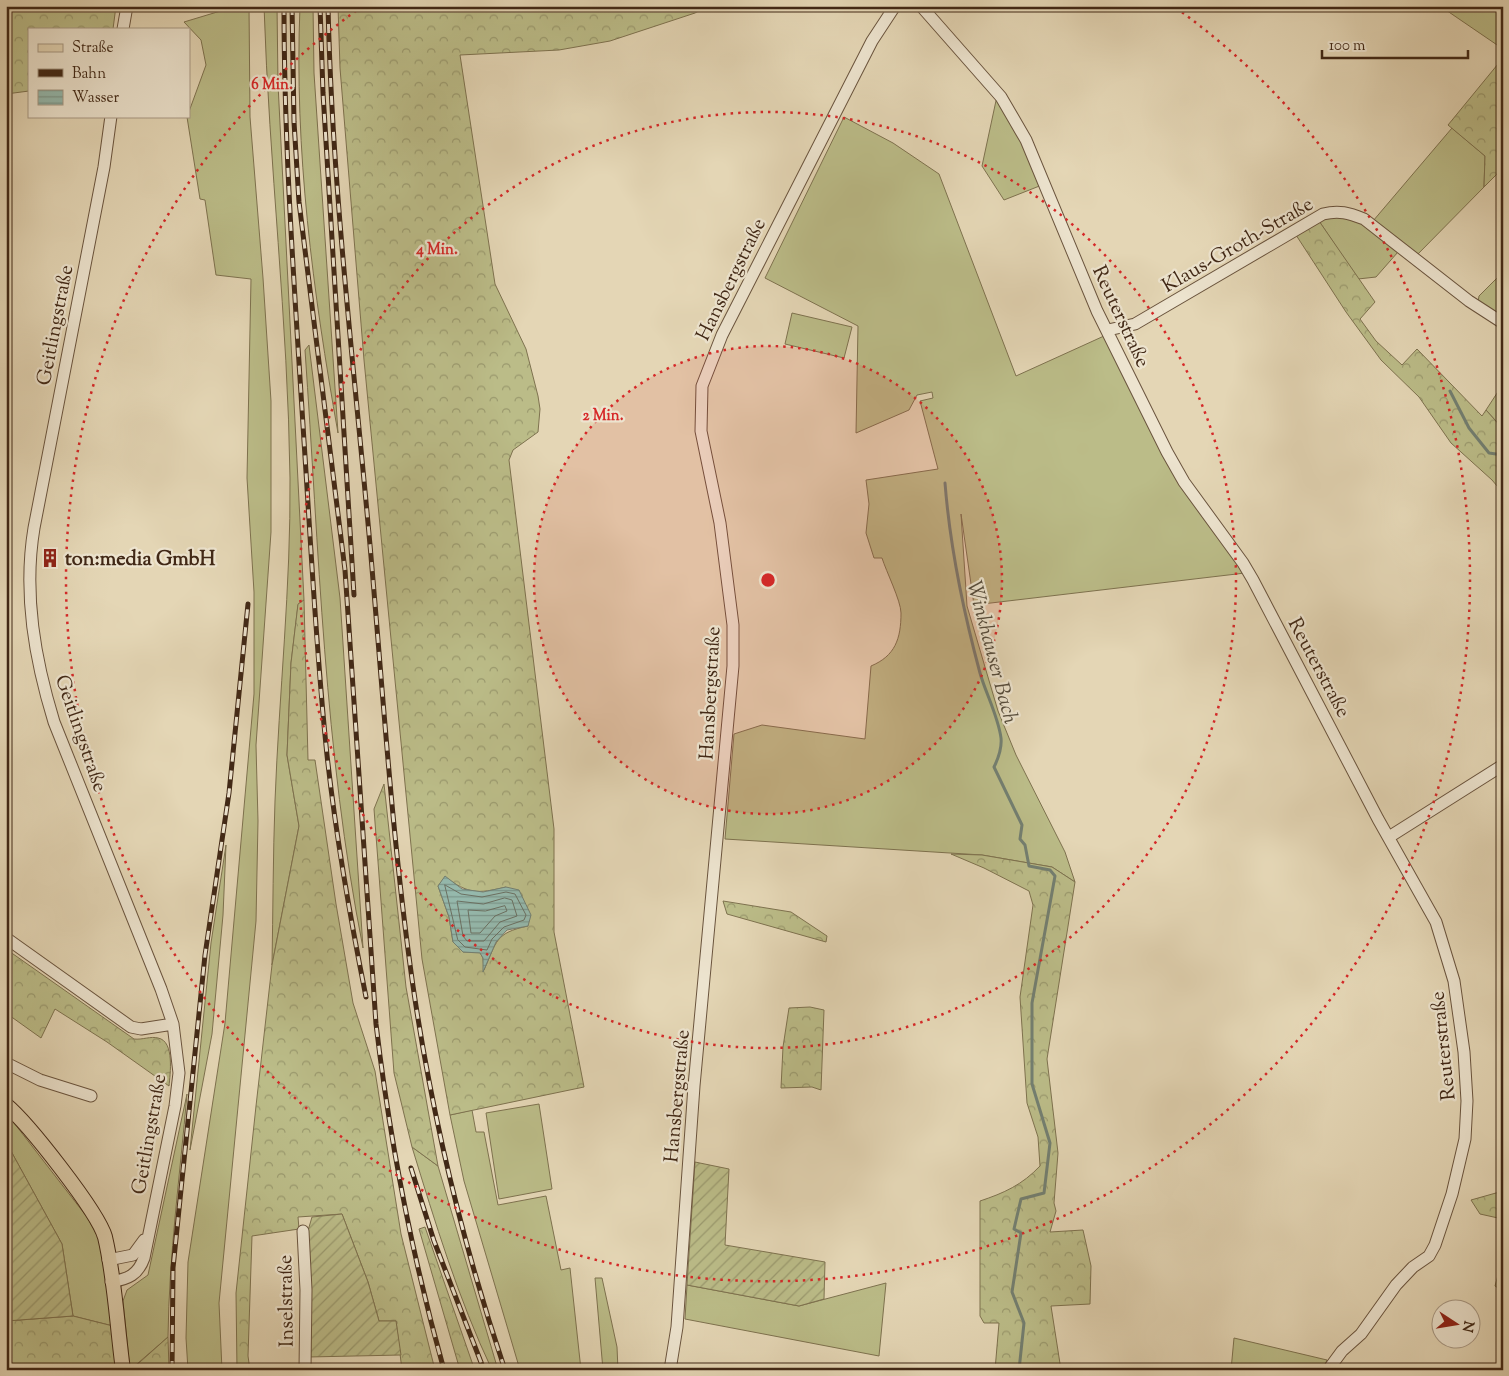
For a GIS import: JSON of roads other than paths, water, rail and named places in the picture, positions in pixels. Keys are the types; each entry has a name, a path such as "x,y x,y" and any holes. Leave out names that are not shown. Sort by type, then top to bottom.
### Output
{"main road":[{"path":"6,1105 24,1122 95,1215 104,1237 123,1370"}],"street":[{"path":"123,28 127,6"},
{"name":"Hansbergstraße","path":"670,1370 677,1327 694,1086 733,666 733,625 720,523 701,431 702,386 722,335 872,41 895,6"},
{"name":"Reuterstraße","path":"921,6 1001,97 1026,140 1043,175 1073,256 1097,311 1167,452 1197,501 1243,563 1389,837 1426,902 1441,936 1451,968 1462,1024 1467,1101 1465,1139 1442,1228 1429,1256 1413,1267 1396,1285 1361,1334 1342,1351 1328,1370"},
{"name":"Geitlingstraße","path":"111,118 104,167 33,535 30,601 38,660 54,722 173,1024 179,1073 175,1106 144,1258 140,1268 126,1279 111,1282"},
{"name":"Klaus-Groth-Straße","path":"1108,330 1136,324 1323,214 1333,212 1346,212 1364,219 1469,301 1503,323"},
{"path":"1389,837 1503,765"},
{"path":"6,938 131,1027 141,1029 173,1024"},
{"path":"6,1063 40,1080 91,1096"},
{"name":"Inselstraße","path":"304,1231 306,1290 305,1370"},
{"name":"Geitlingstraße","path":"108,1260 133,1254 141,1248 148,1232"}],"water":[{"path":"445,876 462,889 483,892 506,887 519,890 531,915 528,926 507,930 496,942 483,972 483,958 480,953 463,952 453,942 449,917 438,886"}],"waterway":[{"path":"1450,391 1469,428 1489,453 1503,455"},
{"name":"Winkhauser Bach","path":"945,483 950,531 968,626 980,673 1001,738 1001,746 994,767 1022,825 1020,839 1025,845 1029,866 1050,870 1055,876 1032,1003 1032,1084 1050,1143 1044,1193 1021,1199 1014,1229 1021,1233 1012,1292 1024,1323 1019,1370"}],"railway":[{"path":"284,6 284,60 291,224 320,677 335,816 349,907 366,997"},
{"path":"292,6 294,122 299,202 345,570 376,1024 388,1112 403,1198 432,1327 444,1370"},
{"path":"320,6 323,93 354,595"},
{"path":"328,6 330,73 339,208 388,766 413,986 429,1083 450,1180 462,1228 505,1370"},
{"path":"172,1370 173,1268 205,955 229,793 248,604"},
{"path":"411,1168 434,1241 484,1370"}],"place":[{"name":"ton:media GmbH","path":"50,558"}]}
